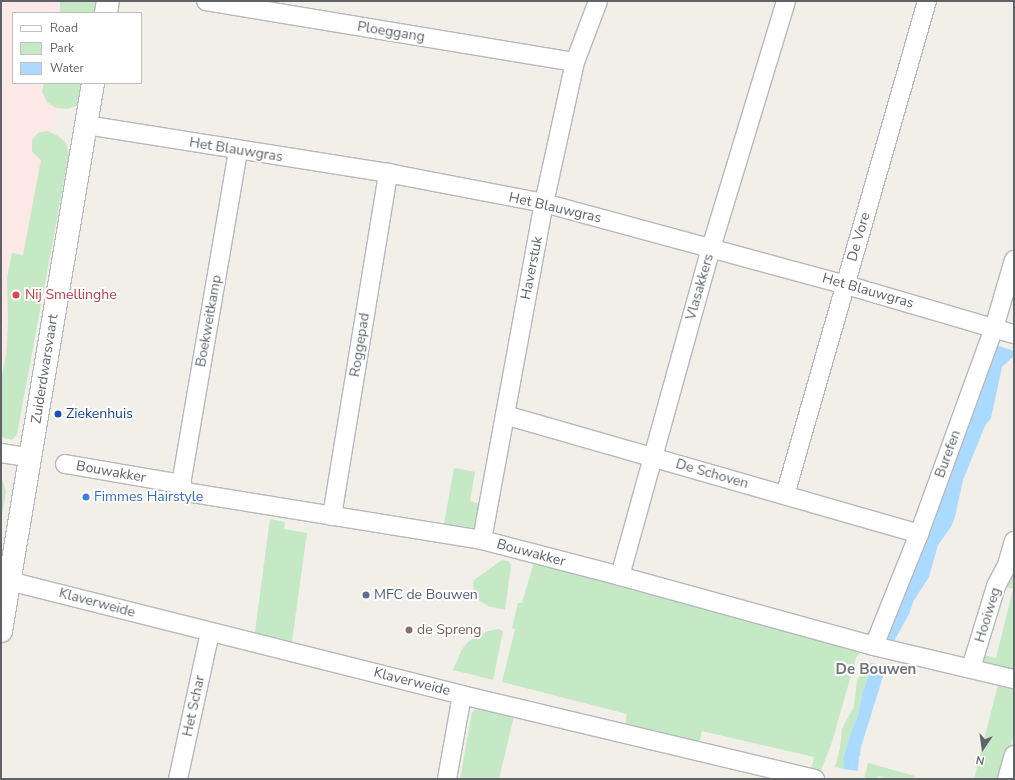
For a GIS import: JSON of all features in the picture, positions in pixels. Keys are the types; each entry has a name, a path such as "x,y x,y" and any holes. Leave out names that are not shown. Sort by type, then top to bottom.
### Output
{"street":[{"path":"106,12 108,1"},
{"name":"Ploeggang","path":"206,1 575,62"},
{"name":"Haverstuk","path":"482,540 544,203 575,62 598,1"},
{"name":"Vlasakkers","path":"620,576 711,248 786,1"},
{"name":"De Vore","path":"785,495 927,1"},
{"name":"Zuiderdwarsvaart","path":"1,631 5,579 31,458 94,84"},
{"name":"Het Blauwgras","path":"86,125 388,173 544,203 846,285 1014,334"},
{"name":"Boekweitkamp","path":"181,487 238,150"},
{"name":"Roggepad","path":"332,516 388,173"},
{"name":"Burefen","path":"874,646 919,534 994,328 1014,260"},
{"name":"De Schoven","path":"505,415 919,534"},
{"path":"1,453 31,458"},
{"name":"Bouwakker","path":"64,464 332,516 482,540 620,576 874,646"},
{"name":"Hooiweg","path":"971,668 996,586 1007,565 1014,541"},
{"name":"Klaverweide","path":"5,579 462,695 815,779"},
{"name":"Het Schar","path":"178,779 210,632"},
{"path":"874,646 1014,679"},
{"path":"447,779 462,695"},
{"path":"1007,779 1014,756"}],"shaded area":[{"name":"Nij Smellinghe","path":"1,1 84,1 81,12 12,12 12,84 63,84 44,168 14,382 1,440"}],"green space":[{"path":"60,1 99,1 99,12 60,12"},
{"path":"44,84 83,84 79,105 67,109 56,108 47,102 42,92"},
{"path":"47,131 58,136 66,143 69,154 17,434 12,440 1,437 1,378 6,356 8,322 7,277 12,253 23,255 41,160 32,152 32,140 38,133"},
{"path":"454,468 475,472 470,501 480,504 475,527 473,528 444,524"},
{"path":"1,477 6,491 1,522"},
{"path":"270,519 285,522 284,529 307,533 291,648 254,639"},
{"path":"535,559 862,650 856,658 832,742 820,773 811,770 814,757 702,731 699,744 625,726 627,714 502,682 515,629 512,628 518,603 522,603"},
{"path":"502,560 508,561 511,565 505,610 488,606 480,601 474,593 473,586 474,580"},
{"path":"1014,563 1014,673 985,665 983,655 996,658 1013,589 1007,587"},
{"path":"498,629 503,631 493,680 453,670 462,649 469,641 488,631"},
{"path":"869,662 876,664 868,677 862,694 858,716 852,729 843,759 844,769 835,767 840,748 842,728 854,707 857,680"},
{"path":"1010,684 1014,685 1014,734 1000,779 974,779 998,685 1009,687"},
{"path":"477,708 514,716 499,779 460,779 472,712"},
{"path":"868,763 915,776 914,779 888,779 878,776 877,779 864,779"}],"water":[{"path":"996,345 1014,351 1014,356 1002,367 991,418 985,426 963,480 955,517 951,527 938,545 929,577 914,600 909,614 893,643 885,642"},
{"path":"876,664 886,667 861,747 858,771 844,769 843,759 852,729 858,716 862,694 868,677"}],"place":[{"name":"Nij Smellinghe","path":"16,295"},
{"name":"Ziekenhuis","path":"58,414"},
{"name":"Fimmes Hairstyle","path":"86,497"},
{"name":"MFC de Bouwen","path":"366,595"},
{"name":"de Spreng","path":"409,630"}],"district":[{"name":"De Bouwen","path":"876,670"}]}
